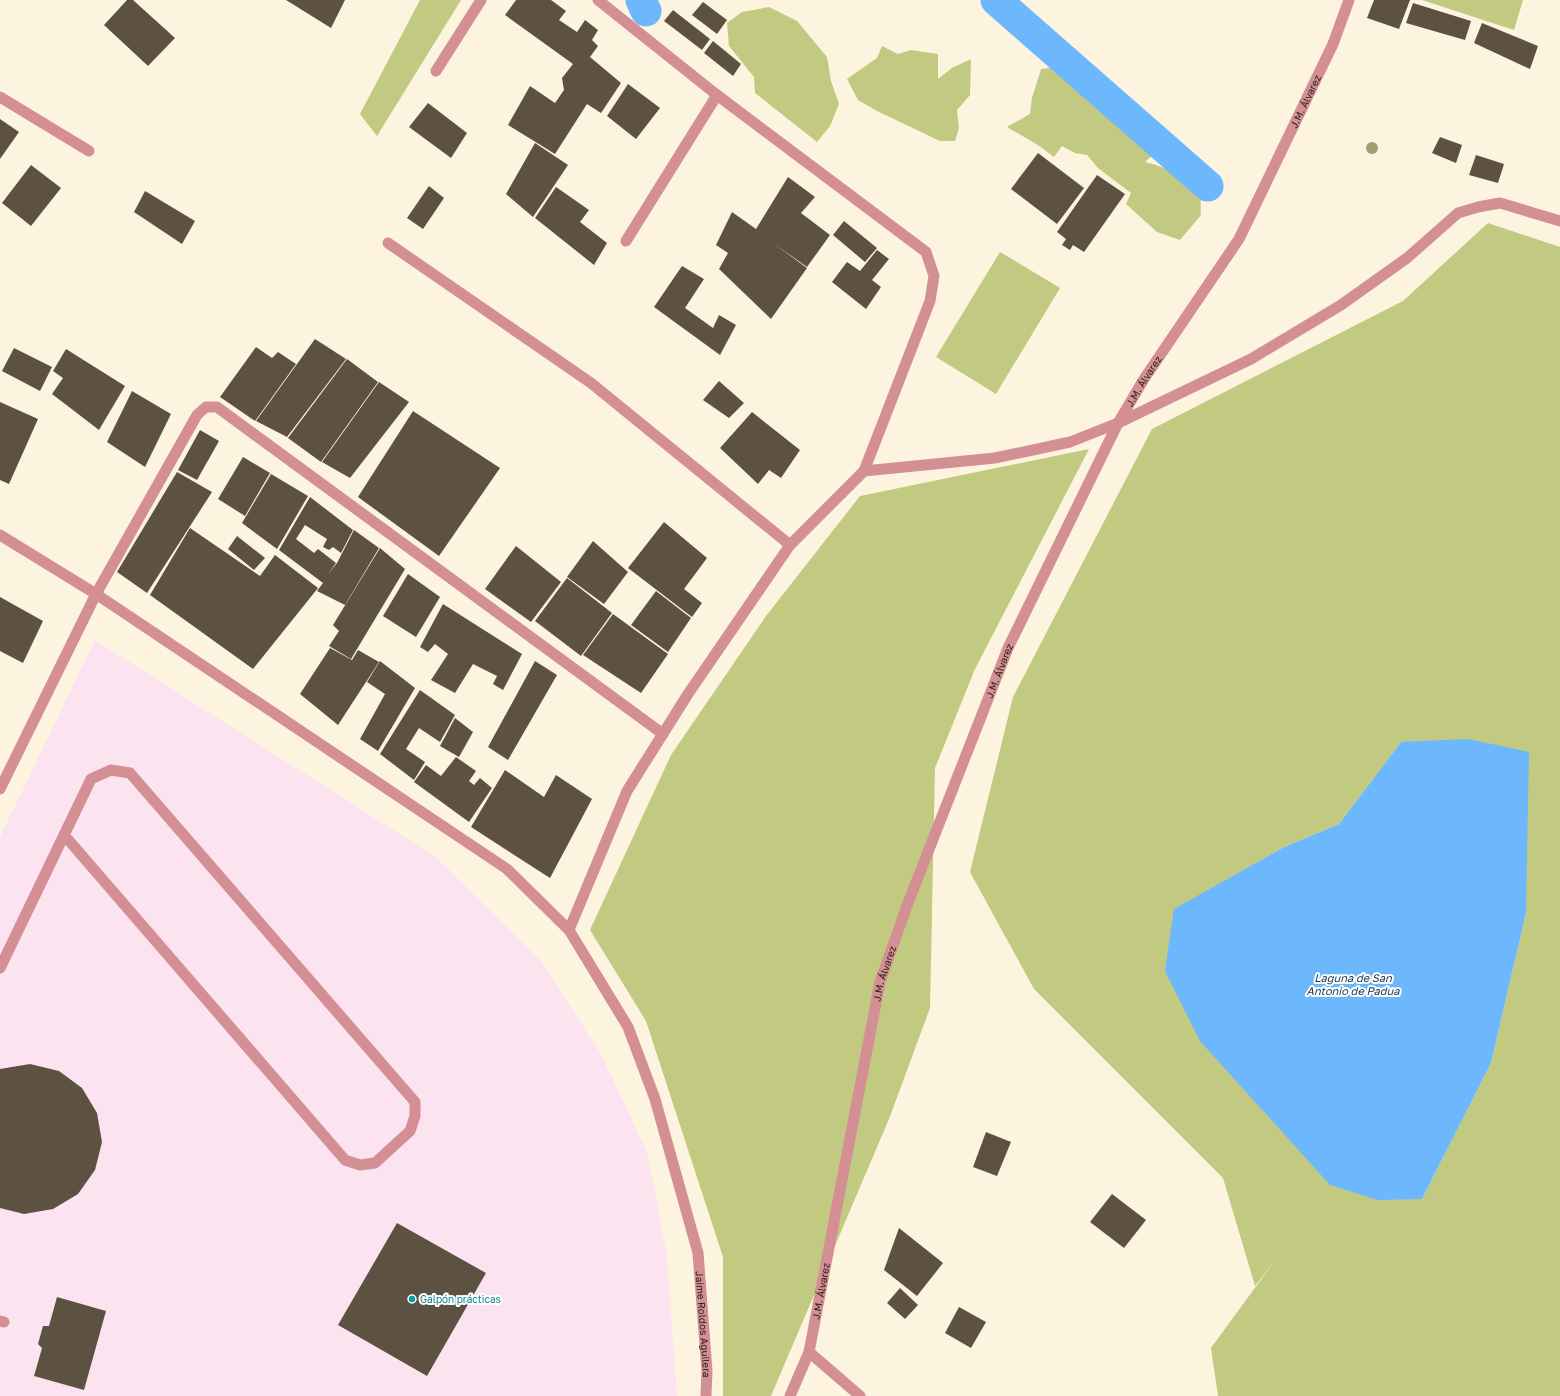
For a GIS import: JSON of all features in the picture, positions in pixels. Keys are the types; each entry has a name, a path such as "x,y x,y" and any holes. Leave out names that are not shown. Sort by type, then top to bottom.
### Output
{"street":[{"path":"436,72 481,0"},
{"path":"569,930 627,791 688,694 790,545 864,471 930,300 934,276 926,252 717,95 598,0"},
{"name":"J.M. Álvarez","path":"790,1396 809,1352 880,982 908,903 1008,648 1118,423 1144,379 1239,240 1333,44 1349,0"},
{"path":"626,241 717,95"},
{"path":"0,97 89,151"},
{"path":"864,471 995,458 1070,442 1118,423 1251,359 1341,305 1407,258 1458,213 1478,206 1500,203 1560,221"},
{"path":"388,243 591,383 790,545"},
{"path":"0,789 96,594 197,415 206,407 217,407 663,734"},
{"name":"Jaime Roldos Aguilera","path":"0,535 96,594 507,869 569,930 628,1027 655,1099 698,1253 707,1371 706,1396"},
{"path":"0,968 65,836 91,779 111,770 130,773 415,1102 415,1116 410,1131 375,1163 360,1165 345,1160 65,836"},
{"path":"809,1352 860,1396"}],"shaded area":[{"path":"95,640 436,857 539,959 600,1052 648,1154 667,1257 677,1396 0,1396 0,837"}],"green space":[{"path":"420,0 461,0 377,136 360,114"},
{"path":"1422,0 1523,0 1514,30"},
{"path":"769,7 797,21 827,57 831,81 839,104 830,126 817,142 755,93 754,77 729,46 727,23 742,12"},
{"path":"882,46 898,54 911,50 938,54 938,79 952,68 971,59 970,95 957,110 959,128 955,141 940,141 877,111 858,100 847,79 877,58"},
{"path":"1058,67 1146,140 1156,152 1145,162 1182,176 1195,185 1199,190 1201,215 1180,240 1157,232 1126,204 1131,193 1098,168 1087,155 1075,153 1062,146 1054,157 1038,145 1007,127 1030,114 1032,98 1041,69"},
{"path":"1488,223 1560,247 1560,1396 1218,1396 1211,1348 1276,1259 1255,1286 1223,1178 1034,989 970,872 1013,697 1152,429 1403,301","holes":["1401,742 1526,913 1491,1063 1422,1199 1175,909 1284,847 1339,824"]},
{"path":"1000,252 1060,288 996,394 936,357"},
{"path":"1089,449 975,669 935,768 930,1008 889,1119 771,1396 723,1396 723,1257 646,1021 590,930 671,755 766,616 860,496"}],"water":[{"name":"Laguna de San Antonio de Padua","path":"1468,739 1529,752 1526,913 1491,1063 1422,1199 1378,1200 1330,1185 1200,1041 1165,971 1174,909 1284,847 1339,824 1401,742"}],"building":[{"path":"127,0 133,0 175,38 148,66 104,25"},
{"path":"286,0 345,0 331,28"},
{"path":"516,0 551,0 566,11 559,20 577,32 585,20 598,30 592,40 598,46 590,57 621,83 601,113 587,104 555,154 508,125 530,86 555,103 564,90 562,78 573,64 505,15"},
{"path":"1374,0 1410,0 1399,29 1367,18"},
{"path":"703,2 727,20 717,34 692,15"},
{"path":"1413,3 1471,21 1465,40 1406,23"},
{"path":"673,10 710,39 702,50 664,21"},
{"path":"1482,23 1538,46 1530,69 1474,43"},
{"path":"713,41 741,64 733,76 704,53"},
{"path":"628,84 660,108 636,139 607,116"},
{"path":"428,103 467,133 451,158 409,127"},
{"path":"0,119 19,132 0,159"},
{"path":"1440,137 1462,145 1456,163 1432,153"},
{"path":"535,143 568,165 533,217 506,194"},
{"path":"1038,153 1084,188 1057,224 1011,189"},
{"path":"1476,155 1504,164 1498,183 1469,175"},
{"path":"31,165 61,188 31,226 2,203"},
{"path":"1097,175 1125,194 1084,252 1073,245 1070,250 1062,245 1066,239 1057,232"},
{"path":"788,177 815,197 801,213 830,235 807,267 773,243 807,268 771,319 719,269 728,253 716,245 732,212 756,229"},
{"path":"429,186 444,198 423,229 407,218"},
{"path":"556,187 589,210 580,222 607,243 594,265 535,218"},
{"path":"145,191 195,221 182,244 134,212"},
{"path":"844,221 877,248 865,262 833,235"},
{"path":"877,250 889,259 872,280 881,287 866,309 832,282 847,262 860,271"},
{"path":"682,266 704,279 685,308 713,328 719,315 736,325 720,355 654,307"},
{"path":"315,339 346,359 287,437 256,421"},
{"path":"256,347 272,358 278,352 296,364 255,421 220,397"},
{"path":"14,348 52,367 40,391 2,371"},
{"path":"66,349 125,386 99,430 52,394 63,378 53,371"},
{"path":"347,359 378,382 321,462 288,438"},
{"path":"719,381 744,403 729,418 703,400"},
{"path":"379,382 409,402 350,478 322,462"},
{"path":"132,391 171,414 145,467 107,442"},
{"path":"0,402 38,419 9,484 0,480"},
{"path":"413,411 500,468 439,556 358,497"},
{"path":"752,412 800,450 781,478 769,470 758,484 720,448"},
{"path":"200,430 219,441 197,480 178,470"},
{"path":"243,457 270,473 245,516 218,499"},
{"path":"177,472 212,492 147,593 117,572"},
{"path":"271,474 308,496 277,549 242,523"},
{"path":"310,497 353,530 341,553 333,547 329,550 323,547 327,539 305,525 296,539 314,553 318,549 336,563 328,574 337,563 354,530 379,548 345,605 317,591 323,583 279,550"},
{"path":"664,522 707,558 684,589 702,603 692,617 628,568"},
{"path":"190,528 260,576 275,555 318,588 253,669 150,595"},
{"path":"237,536 265,558 254,570 228,549"},
{"path":"593,541 628,572 604,604 567,577"},
{"path":"516,546 561,582 531,622 485,589"},
{"path":"380,548 405,569 351,659 329,646 339,631 333,625"},
{"path":"408,574 440,597 416,637 383,616"},
{"path":"567,578 612,613 581,656 535,621"},
{"path":"656,591 691,618 668,652 631,625"},
{"path":"0,597 43,621 23,663 0,651"},
{"path":"443,604 522,654 503,690 493,684 497,676 473,664 455,693 431,680 448,654 435,644 428,652 420,647"},
{"path":"613,614 668,654 641,693 583,655"},
{"path":"330,648 352,660 358,650 379,662 338,725 300,694"},
{"path":"380,661 415,688 378,751 360,739 385,694 367,682"},
{"path":"535,661 557,675 508,760 488,747"},
{"path":"420,690 455,715 440,742 419,728 406,749 425,762 414,780 380,754"},
{"path":"455,718 473,732 459,757 440,746"},
{"path":"456,757 476,771 469,781 474,785 480,778 492,788 469,822 414,782 426,765 441,776"},
{"path":"505,770 544,797 556,775 592,799 550,878 471,827"},
{"path":"30,1064 59,1071 82,1088 97,1113 102,1142 95,1170 78,1194 53,1209 24,1214 0,1208 0,1069"},
{"path":"986,1132 1011,1142 997,1176 973,1167"},
{"path":"1112,1194 1146,1220 1124,1248 1090,1222"},
{"name":"Galpón prácticas","path":"397,1223 486,1273 427,1376 338,1325"},
{"path":"899,1228 943,1263 917,1296 884,1270"},
{"path":"900,1288 918,1305 905,1319 887,1303"},
{"path":"57,1297 106,1311 84,1390 34,1376 42,1348 38,1344 43,1326 49,1326"},
{"path":"959,1307 986,1322 971,1348 945,1333"}],"waterway":[{"path":"641,0 646,11"},
{"path":"996,0 1208,186"}],"place":[{"name":"Galpón prácticas","path":"412,1299"}]}
